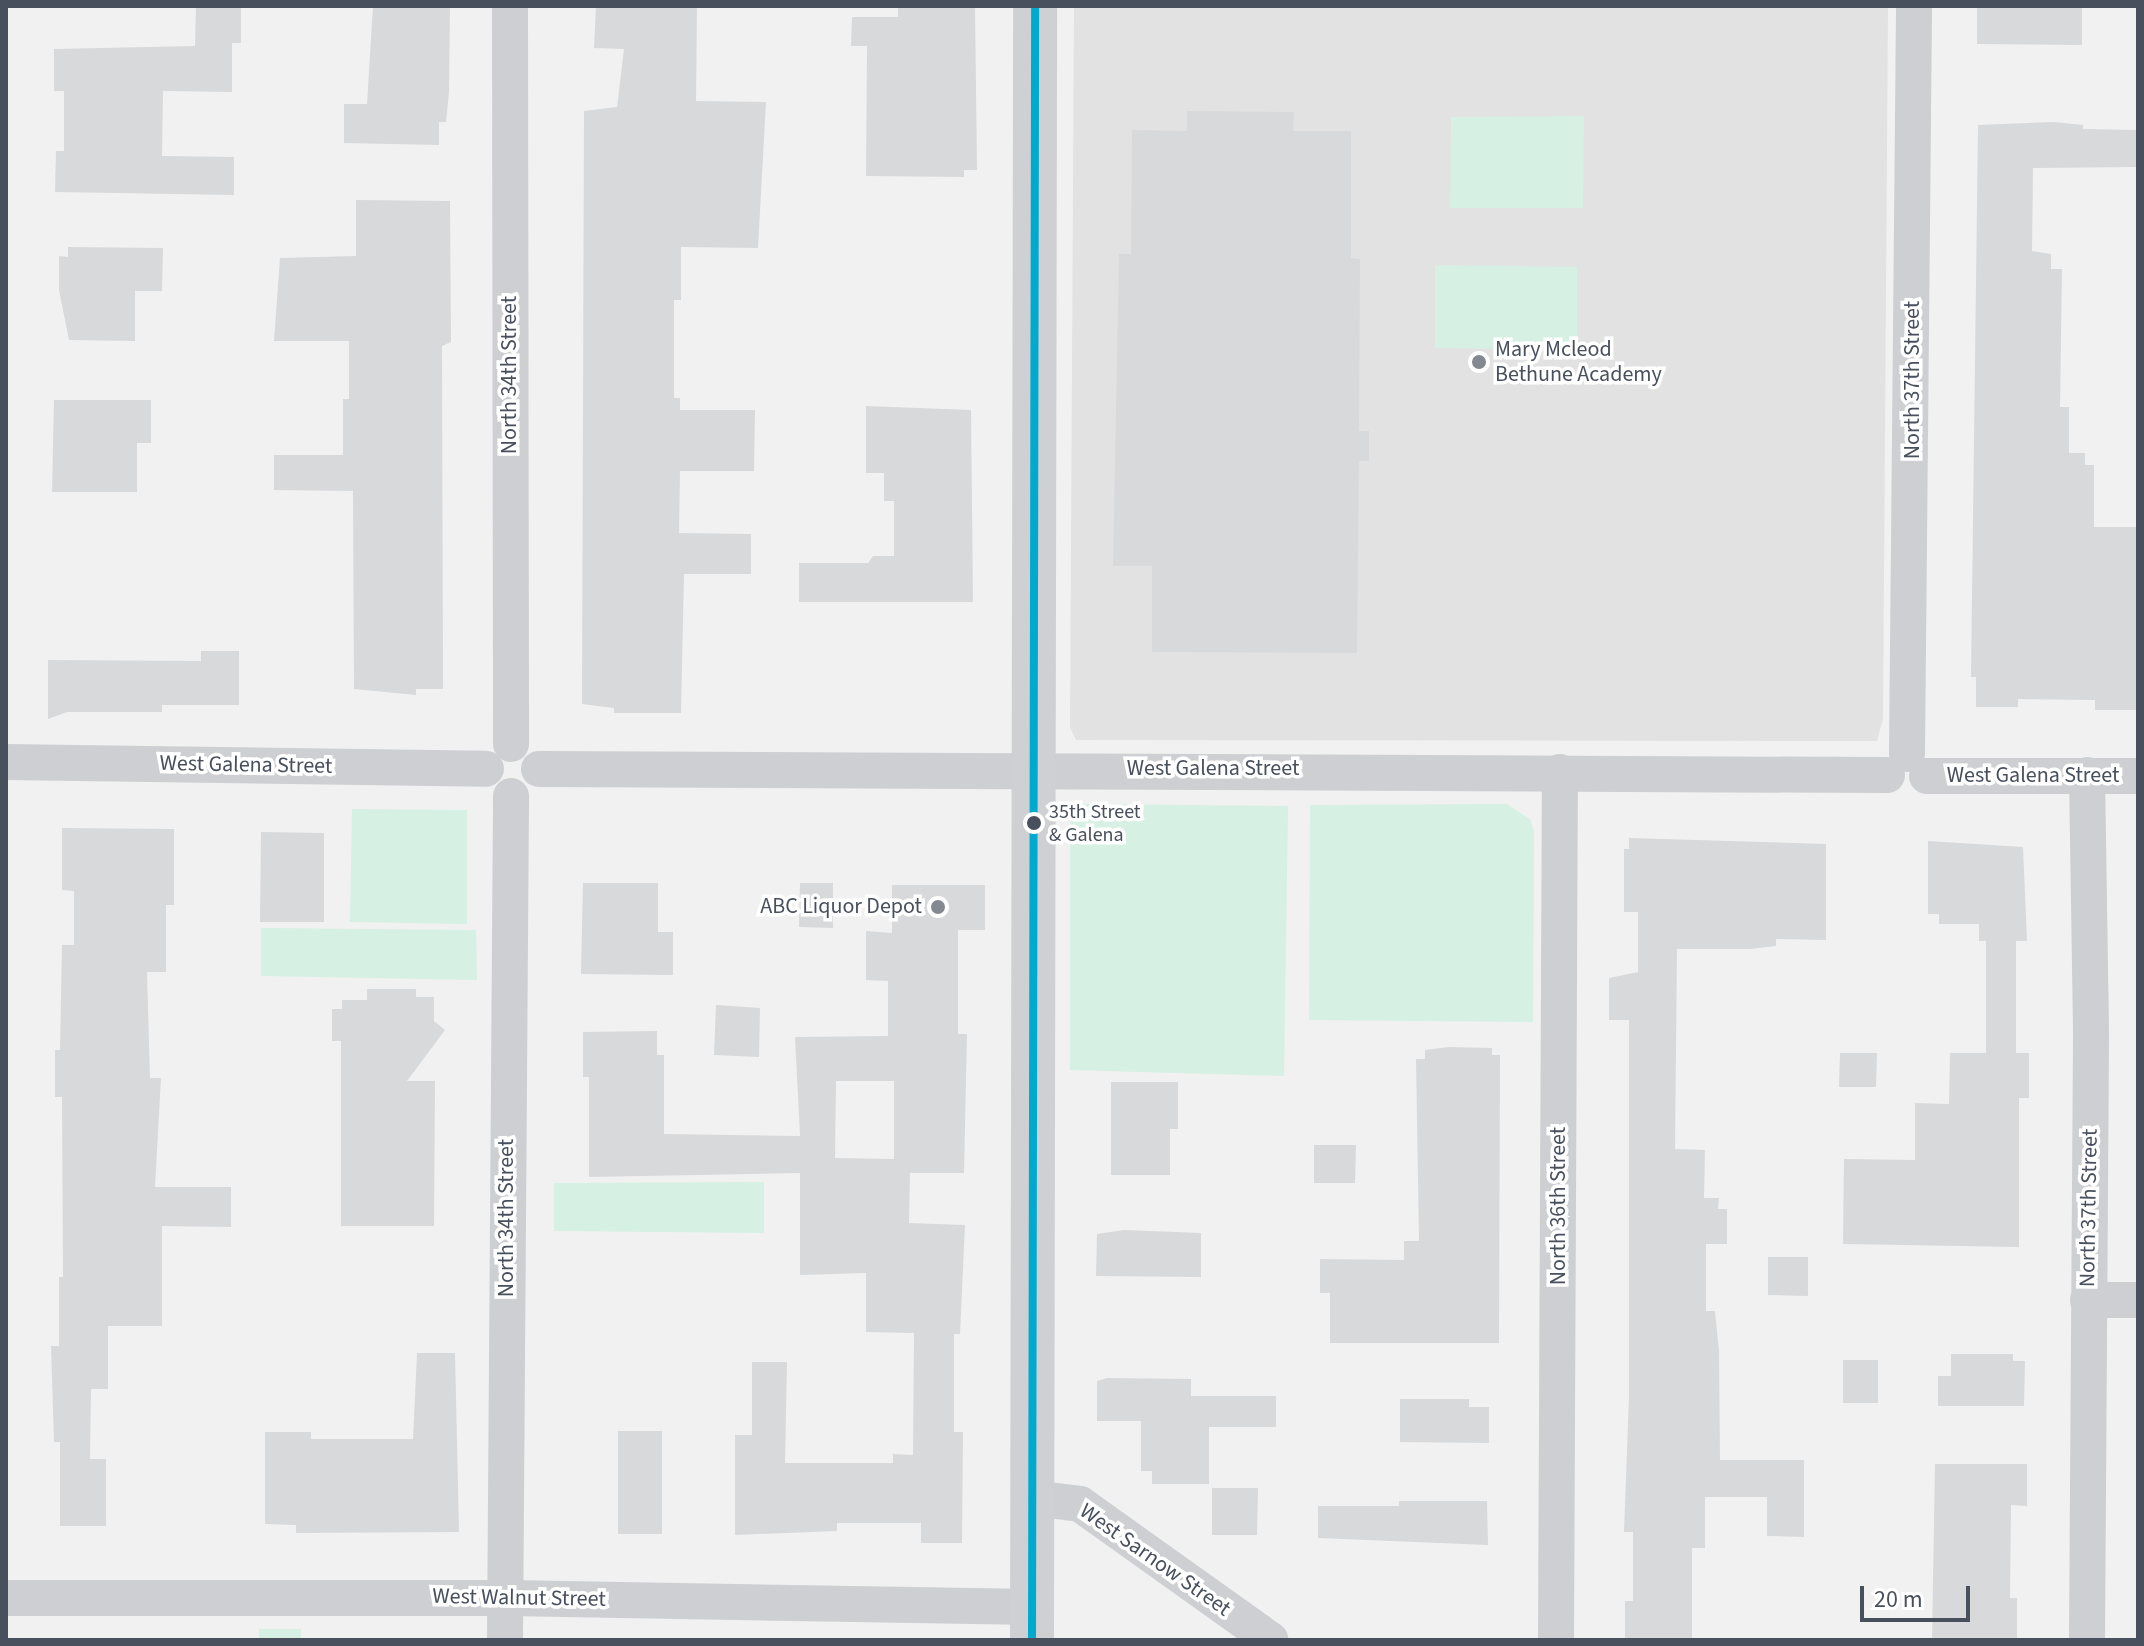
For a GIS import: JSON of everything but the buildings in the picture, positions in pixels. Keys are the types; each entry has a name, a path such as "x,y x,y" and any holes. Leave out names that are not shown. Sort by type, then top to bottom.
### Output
{"main road":[{"path":"1032,1623 1035,6"}],"street":[{"name":"North 34th Street","path":"498,756 510,6"},
{"name":"North 37th Street","path":"1907,769 1914,6"},
{"path":"529,749 539,769 528,791 511,796 491,786 498,756 529,749"},
{"name":"West Galena Street","path":"6,762 498,756"},
{"name":"West Galena Street","path":"539,769 1560,772 1907,769 2138,776"},
{"name":"North 36th Street","path":"1556,1640 1560,772"},
{"name":"North 37th Street","path":"2087,775 2087,1640"},
{"name":"North 34th Street","path":"505,1640 511,796"},
{"path":"2088,1300 2138,1300"},
{"name":"West Sarnow Street","path":"1033,1498 1080,1504 1271,1640"},
{"name":"West Walnut Street","path":"6,1598 505,1598 1032,1623"}],"shaded area":[{"name":"Mary Mcleod Bethune Academy","path":"1074,6 1888,6 1883,719 1877,741 1076,740 1070,727"}],"green space":[{"path":"1584,116 1583,208 1450,208 1451,117"},
{"path":"1435,265 1577,267 1577,350 1435,348"},
{"path":"1081,804 1288,806 1284,1076 1070,1070 1070,827 1072,811"},
{"path":"1507,804 1530,819 1534,831 1533,1022 1309,1020 1310,805"},
{"path":"352,809 467,810 467,924 350,922"},
{"path":"261,928 476,930 477,980 261,976"},
{"path":"764,1182 764,1233 554,1231 554,1183"},
{"path":"259,1629 301,1629 301,1640 259,1640"}],"transit line":[{"path":"1032,1640 1035,6"}],"place":[{"name":"Mary Mcleod Bethune Academy","path":"1479,362"},
{"name":"35th Street & Galena","path":"1034,823"},
{"name":"ABC Liquor Depot","path":"938,907"}]}
